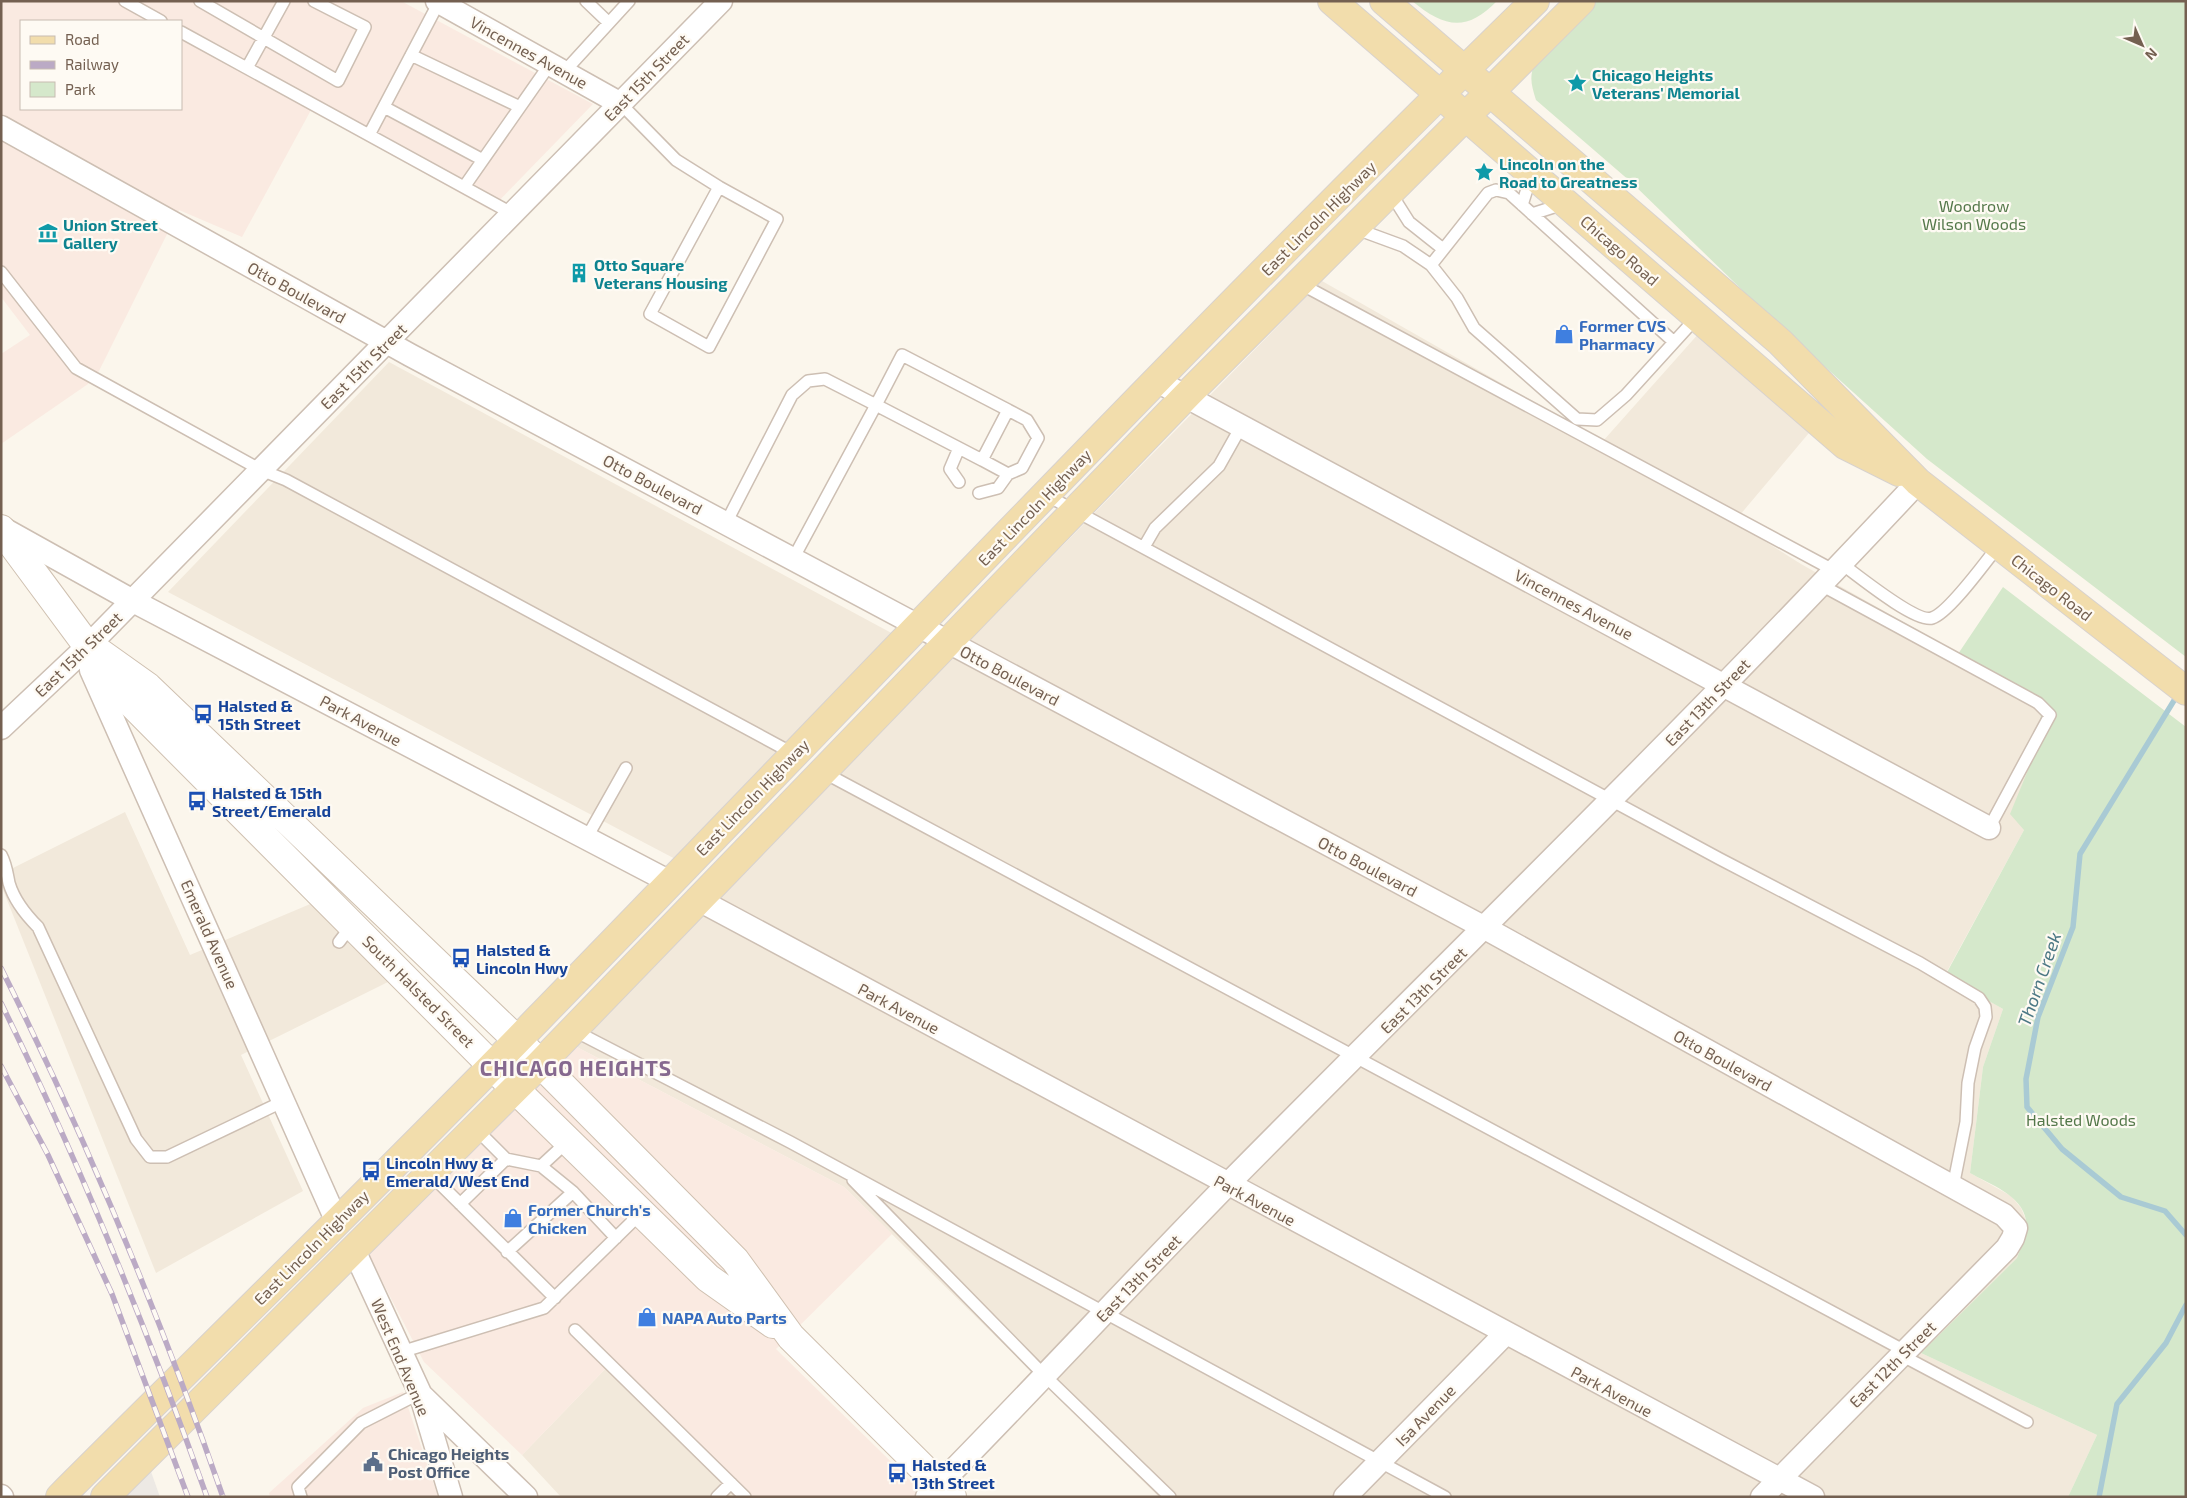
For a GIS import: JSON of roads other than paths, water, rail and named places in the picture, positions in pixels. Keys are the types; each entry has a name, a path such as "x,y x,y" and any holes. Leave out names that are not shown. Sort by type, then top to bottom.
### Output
{"main road":[{"name":"Chicago Road","path":"1332,1 1845,445 1918,482"},
{"name":"Chicago Road","path":"1384,1 1780,342 1918,482 2186,691"},
{"name":"East Lincoln Highway","path":"60,1497 517,1040 1157,380 1440,94 1535,1"},
{"name":"East Lincoln Highway","path":"105,1497 353,1248 540,1064 1186,395 1581,1"}],"street":[{"name":"East 15th Street","path":"1,728 89,646 721,1"},
{"name":"Vincennes Avenue","path":"438,2 621,104"},
{"name":"Otto Boulevard","path":"1,127 387,342 1485,928 2004,1215 2016,1228"},
{"name":"Vincennes Avenue","path":"1157,380 1989,828"},
{"name":"East 13th Street","path":"939,1492 1044,1375 1227,1185 1611,800 1832,574 1918,482"},
{"name":"Park Avenue","path":"1,528 133,601 670,882"},
{"name":"South Halsted Street","path":"1,528 126,698 346,934 492,1065 708,1278 791,1337"},
{"name":"South Halsted Street","path":"89,646 148,687 517,1040 735,1260 791,1337 939,1492"},
{"name":"Emerald Avenue","path":"89,646 91,670 337,1222"},
{"name":"Park Avenue","path":"699,900 1505,1334 1813,1497"},
{"name":"East 12th Street","path":"1762,1497 2007,1248 2016,1228"},
{"name":"West End Avenue","path":"353,1248 420,1393 451,1497"},
{"name":"Isa Avenue","path":"1345,1497 1505,1334"},
{"path":"420,1393 526,1497"}],"lane":[{"path":"125,1 159,20"},
{"path":"200,1 338,81 365,27 314,1"},
{"path":"247,68 284,1"},
{"path":"586,1 609,23"},
{"path":"464,187 520,107 557,68 609,23 629,1"},
{"path":"369,135 438,2"},
{"path":"182,33 513,214"},
{"path":"411,55 520,107"},
{"path":"621,104 676,160 719,187 777,219 708,347 650,314 719,187"},
{"path":"384,108 484,160"},
{"path":"1522,205 1527,189 1528,169"},
{"path":"1431,265 1488,193 1496,190 1509,194 1674,342"},
{"path":"1390,192 1409,222 1443,249"},
{"path":"1532,214 1547,207 1566,203"},
{"path":"1354,228 1403,246 1431,265 1457,298 1474,328 1577,419 1597,420 1626,395 1697,317"},
{"path":"1,272 76,368 261,470 286,480 794,754"},
{"path":"1299,282 1832,574 1924,618 1932,618 1945,609 1999,545"},
{"path":"793,559 902,355 1027,420 1038,438 1022,468 1008,474 998,488 979,493"},
{"path":"726,523 792,395 808,381 825,379 1008,474"},
{"path":"982,460 1008,410"},
{"path":"1144,547 1155,528 1219,466 1242,425"},
{"path":"959,448 950,469 959,482"},
{"path":"1046,494 1720,859 1920,963 1979,998 1985,1007 1986,1018 1975,1048 1968,1083 1966,1122 1952,1187"},
{"path":"1832,574 2038,703 2050,715 1989,828"},
{"path":"586,839 626,768"},
{"path":"824,772 1356,1057 2027,1422"},
{"path":"1,855 5,863 10,885 24,913 38,927 136,1139 150,1157 167,1157 284,1101"},
{"path":"573,1030 844,1171 1445,1497"},
{"path":"475,1128 506,1159 541,1166 573,1192 616,1238"},
{"path":"541,1166 568,1141"},
{"path":"460,1204 506,1159"},
{"path":"844,1171 1044,1375 1170,1497"},
{"path":"429,1174 555,1298"},
{"path":"507,1252 573,1192"},
{"path":"401,1352 544,1308 641,1213"},
{"path":"575,1330 745,1497"},
{"path":"301,1497 298,1487 362,1423 420,1393"},
{"path":"717,1497 731,1483"}],"waterway":[{"name":"Thorn Creek","path":"2178,694 2080,854 2073,927 2038,1017 2026,1079 2027,1107 2062,1149 2121,1197 2165,1211 2186,1235"},
{"name":"Thorn Creek","path":"2099,1497 2117,1404 2166,1343 2186,1305"}],"railway":[{"path":"1,968 63,1098 121,1229 174,1362 223,1497"},
{"path":"1,1003 58,1124 111,1247 161,1371 207,1497"},
{"path":"1,1066 48,1155 112,1294 188,1497"}],"place":[{"name":"Chicago Heights Veterans' Memorial","path":"1577,83"},
{"name":"Lincoln on the Road to Greatness","path":"1484,172"},
{"name":"Union Street Gallery","path":"48,233"},
{"name":"Otto Square Veterans Housing","path":"579,273"},
{"name":"Former CVS Pharmacy","path":"1564,334"},
{"name":"Halsted & 15th Street","path":"203,714"},
{"name":"Halsted & 15th Street/Emerald","path":"197,801"},
{"name":"Halsted & Lincoln Hwy","path":"461,958"},
{"name":"Lincoln Hwy & Emerald/West End","path":"371,1171"},
{"name":"Former Church's Chicken","path":"513,1218"},
{"name":"NAPA Auto Parts","path":"647,1317"},
{"name":"Chicago Heights Post Office","path":"373,1462"},
{"name":"Halsted & 13th Street","path":"897,1473"}],"district":[{"name":"CHICAGO HEIGHTS","path":"576,1067"}],"park label":[{"name":"Woodrow Wilson Woods","path":"1974,214"},
{"name":"Halsted Woods","path":"2081,1119"}]}
